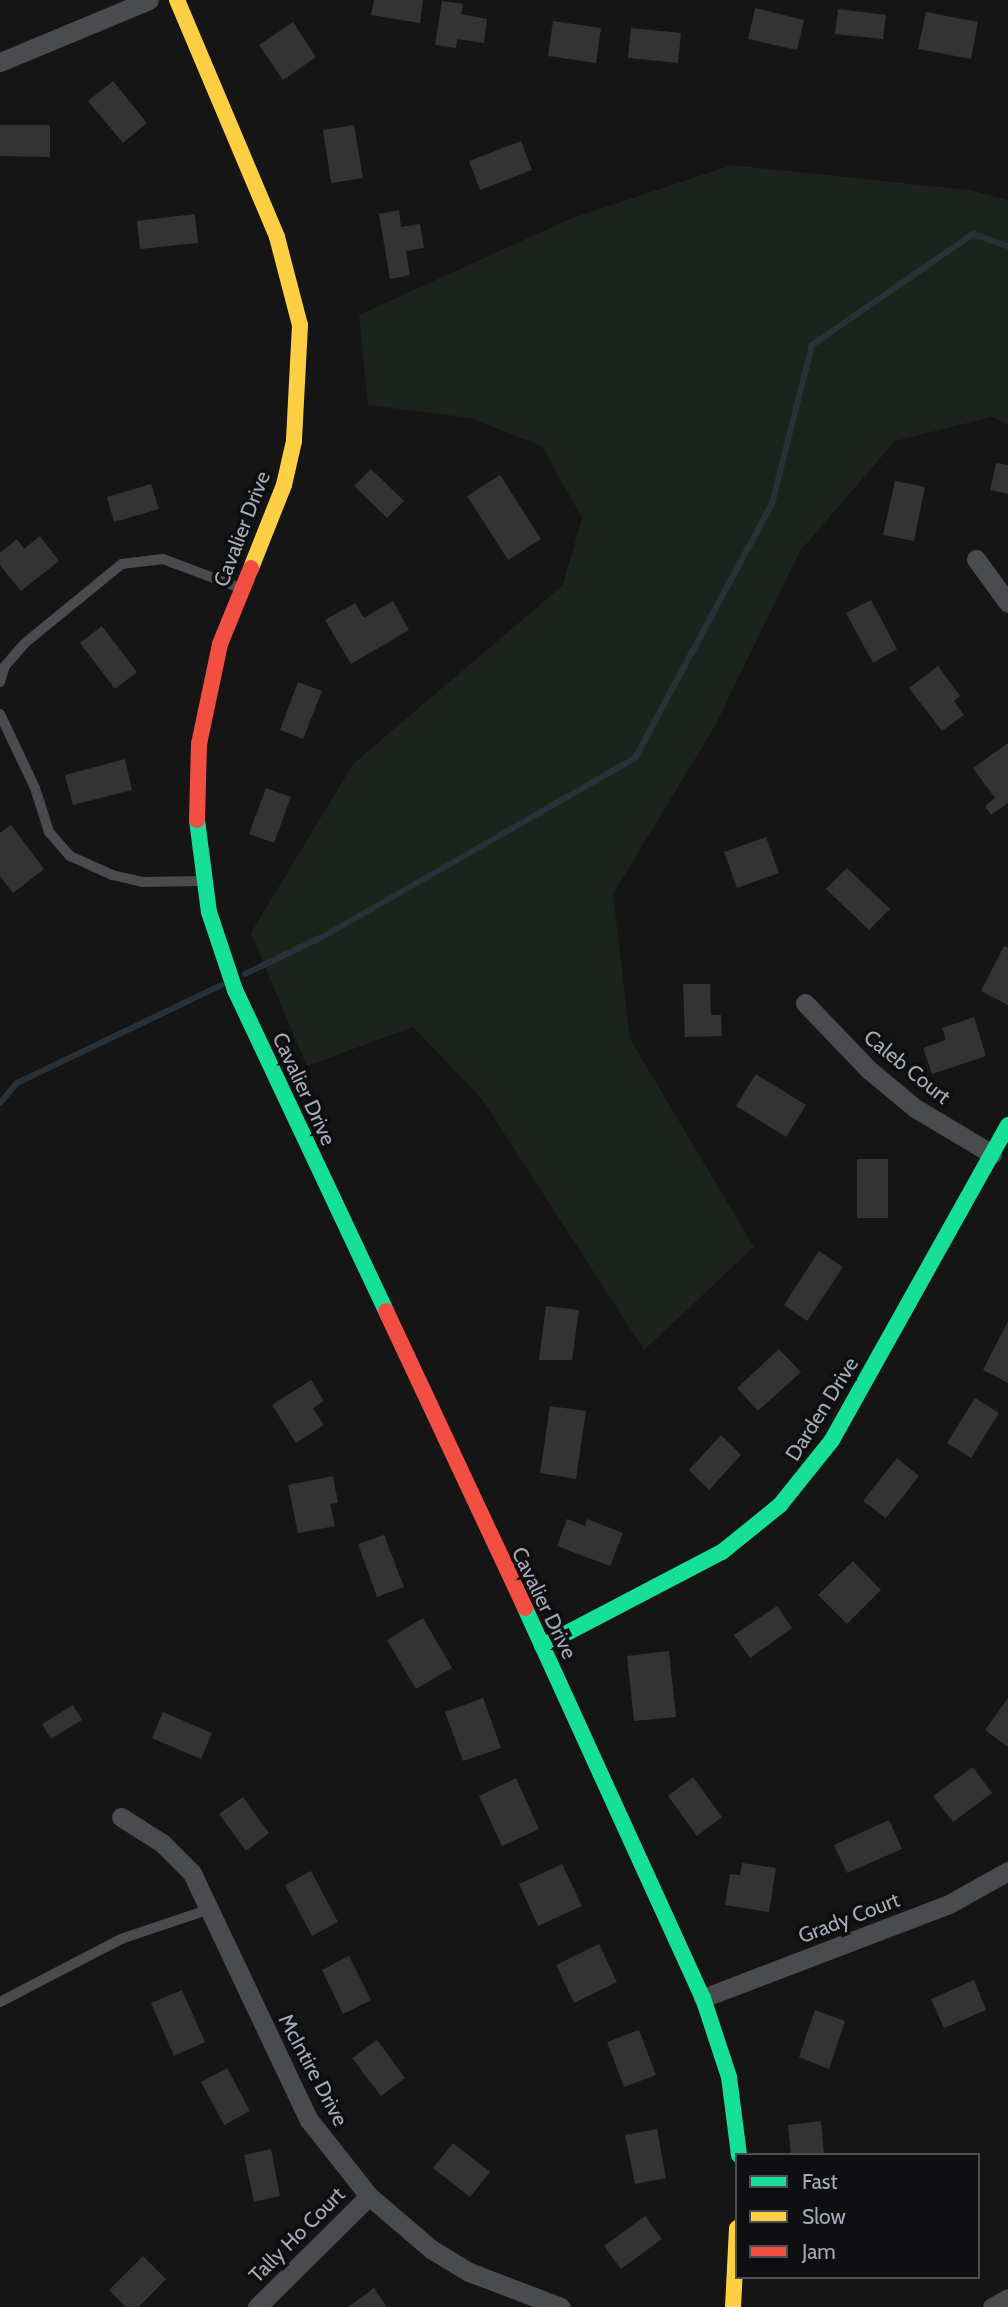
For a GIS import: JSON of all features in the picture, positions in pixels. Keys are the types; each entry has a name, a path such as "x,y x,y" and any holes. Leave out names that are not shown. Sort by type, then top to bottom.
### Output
{"street":[{"path":"0,62 149,0"},
{"name":"Cavalier Drive","path":"177,0 266,205 299,325 300,397 291,452 268,529 240,589 220,644 199,744 196,804 202,881 235,990 542,1646 703,1998 729,2077 739,2153"},
{"path":"976,559 1008,603"},
{"name":"Caleb Court","path":"805,1003 868,1069 915,1108 992,1154"},
{"name":"Darden Drive","path":"542,1646 710,1559 780,1504 832,1440 1008,1125"},
{"name":"McIntire Drive","path":"121,1817 178,1856 210,1909 309,2120 369,2196 431,2249 469,2272 561,2307"},
{"name":"Grady Court","path":"703,1998 949,1904 1008,1871"},
{"name":"Tally Ho Court","path":"257,2307 369,2196"},
{"path":"733,2307 735,2268"},
{"path":"992,2307 1008,2298"}],"lane":[{"path":"0,682 5,666 25,643 122,564 163,559 240,589"},
{"path":"0,714 35,788 49,832 70,856 112,875 142,881 202,881"},
{"path":"0,2002 121,1939 210,1909"}],"shaded area":[{"path":"732,165 969,190 1008,200 1008,424 992,417 895,441 800,551 715,726 613,894 630,1039 754,1247 644,1350 482,1099 413,1027 307,1066 251,933 353,764 563,585 582,518 542,446 471,418 368,405 359,315 572,218"}],"building":[{"path":"374,0 423,0 420,23 371,15"},
{"path":"442,1 463,4 461,14 487,19 484,43 457,39 456,48 435,45"},
{"path":"755,8 804,20 797,50 748,39"},
{"path":"838,9 886,15 883,39 835,34"},
{"path":"926,12 978,22 971,59 918,49"},
{"path":"553,21 601,28 596,63 548,56"},
{"path":"293,22 316,57 283,80 259,45"},
{"path":"631,28 681,33 678,63 628,58"},
{"path":"113,81 147,123 123,143 88,101"},
{"path":"0,125 50,125 50,157 0,156"},
{"path":"354,125 363,178 331,183 323,130"},
{"path":"521,141 532,170 480,190 469,161"},
{"path":"399,210 401,227 420,224 424,248 406,251 410,275 390,279 379,214"},
{"path":"195,214 198,243 140,249 137,221"},
{"path":"996,463 1008,465 1008,494 990,490"},
{"path":"371,469 404,501 387,518 354,486"},
{"path":"500,475 541,539 508,560 467,496"},
{"path":"895,481 925,487 914,541 883,535"},
{"path":"151,484 159,509 114,522 107,497"},
{"path":"40,536 59,561 21,591 0,565 0,553 17,539 24,549"},
{"path":"871,600 897,649 873,663 846,613"},
{"path":"393,601 409,630 351,664 325,620 355,603 364,618"},
{"path":"102,626 137,672 115,689 80,643"},
{"path":"938,666 960,696 954,701 964,715 942,731 909,688"},
{"path":"298,682 322,691 303,739 280,730"},
{"path":"1008,743 1008,803 991,815 985,806 995,798 973,768"},
{"path":"125,759 132,790 73,805 65,775"},
{"path":"266,788 291,797 274,843 249,834"},
{"path":"11,825 44,869 13,893 0,876 0,833"},
{"path":"766,837 779,873 737,888 724,852"},
{"path":"847,868 890,909 869,930 826,889"},
{"path":"1004,946 1008,948 1008,1005 981,991"},
{"path":"683,984 710,984 711,1015 721,1015 722,1036 685,1037"},
{"path":"974,1017 986,1056 932,1074 923,1048 946,1040 942,1028"},
{"path":"756,1074 806,1105 786,1137 736,1106"},
{"path":"857,1159 888,1159 888,1218 857,1218"},
{"path":"819,1251 843,1267 807,1321 784,1305"},
{"path":"546,1306 579,1310 572,1360 539,1360"},
{"path":"1008,1321 1008,1383 983,1370"},
{"path":"779,1349 801,1372 758,1411 737,1388"},
{"path":"311,1380 324,1401 313,1408 324,1425 296,1443 272,1405"},
{"path":"975,1398 999,1413 971,1458 947,1443"},
{"path":"550,1406 586,1411 576,1479 540,1473"},
{"path":"721,1435 741,1455 709,1490 689,1470"},
{"path":"897,1458 919,1476 886,1518 863,1501"},
{"path":"333,1476 338,1503 330,1504 335,1526 298,1533 288,1485"},
{"path":"567,1519 585,1526 587,1519 623,1533 610,1566 557,1546"},
{"path":"384,1535 404,1587 377,1597 358,1544"},
{"path":"853,1561 881,1590 847,1624 818,1595"},
{"path":"777,1606 792,1628 750,1658 734,1635"},
{"path":"423,1618 452,1668 416,1689 387,1640"},
{"path":"669,1651 676,1717 634,1721 627,1656"},
{"path":"483,1698 501,1748 463,1761 445,1712"},
{"path":"1008,1698 1008,1747 985,1730"},
{"path":"73,1705 82,1720 51,1739 42,1724"},
{"path":"163,1712 212,1733 201,1759 152,1738"},
{"path":"973,1767 992,1793 953,1822 933,1796"},
{"path":"693,1777 722,1817 697,1836 668,1796"},
{"path":"516,1778 539,1829 502,1846 479,1796"},
{"path":"243,1797 269,1833 246,1851 219,1814"},
{"path":"889,1820 902,1849 847,1873 834,1845"},
{"path":"742,1863 776,1868 769,1912 725,1905 730,1874 740,1875"},
{"path":"562,1864 582,1906 538,1926 519,1884"},
{"path":"311,1871 338,1922 312,1936 285,1885"},
{"path":"599,1944 617,1982 574,2003 556,1965"},
{"path":"349,1956 371,2000 343,2014 322,1970"},
{"path":"974,1980 986,2010 944,2028 931,1999"},
{"path":"182,1990 205,2042 174,2056 151,2003"},
{"path":"815,2010 845,2021 829,2069 799,2057"},
{"path":"639,2030 656,2075 624,2087 607,2042"},
{"path":"377,2040 405,2078 381,2096 352,2058"},
{"path":"227,2068 250,2111 224,2125 201,2082"},
{"path":"821,2121 824,2153 791,2153 788,2125"},
{"path":"657,2129 666,2178 635,2184 625,2135"},
{"path":"453,2143 490,2172 470,2197 433,2168"},
{"path":"271,2149 280,2196 254,2202 244,2155"},
{"path":"645,2216 662,2239 621,2269 604,2246"},
{"path":"143,2256 166,2279 139,2307 126,2307 109,2290"},
{"path":"374,2288 387,2307 348,2307"}],"waterway":[{"path":"245,974 326,935 635,758 772,504 812,345 973,234 1008,246"},
{"path":"0,1103 17,1083 222,985"}],"traffic: fast":[{"path":"197,820 209,912 235,990 386,1311"},
{"path":"542,1646 722,1552 780,1505 832,1440 1008,1125"},
{"path":"525,1608 703,1998 729,2077 739,2153"}],"traffic: slow":[{"path":"177,0 277,237 300,325 294,441 284,485 251,568"},
{"path":"733,2307 735,2268"}],"traffic: jam":[{"path":"197,820 199,744 220,644 251,568"},
{"path":"386,1311 525,1608"}]}
